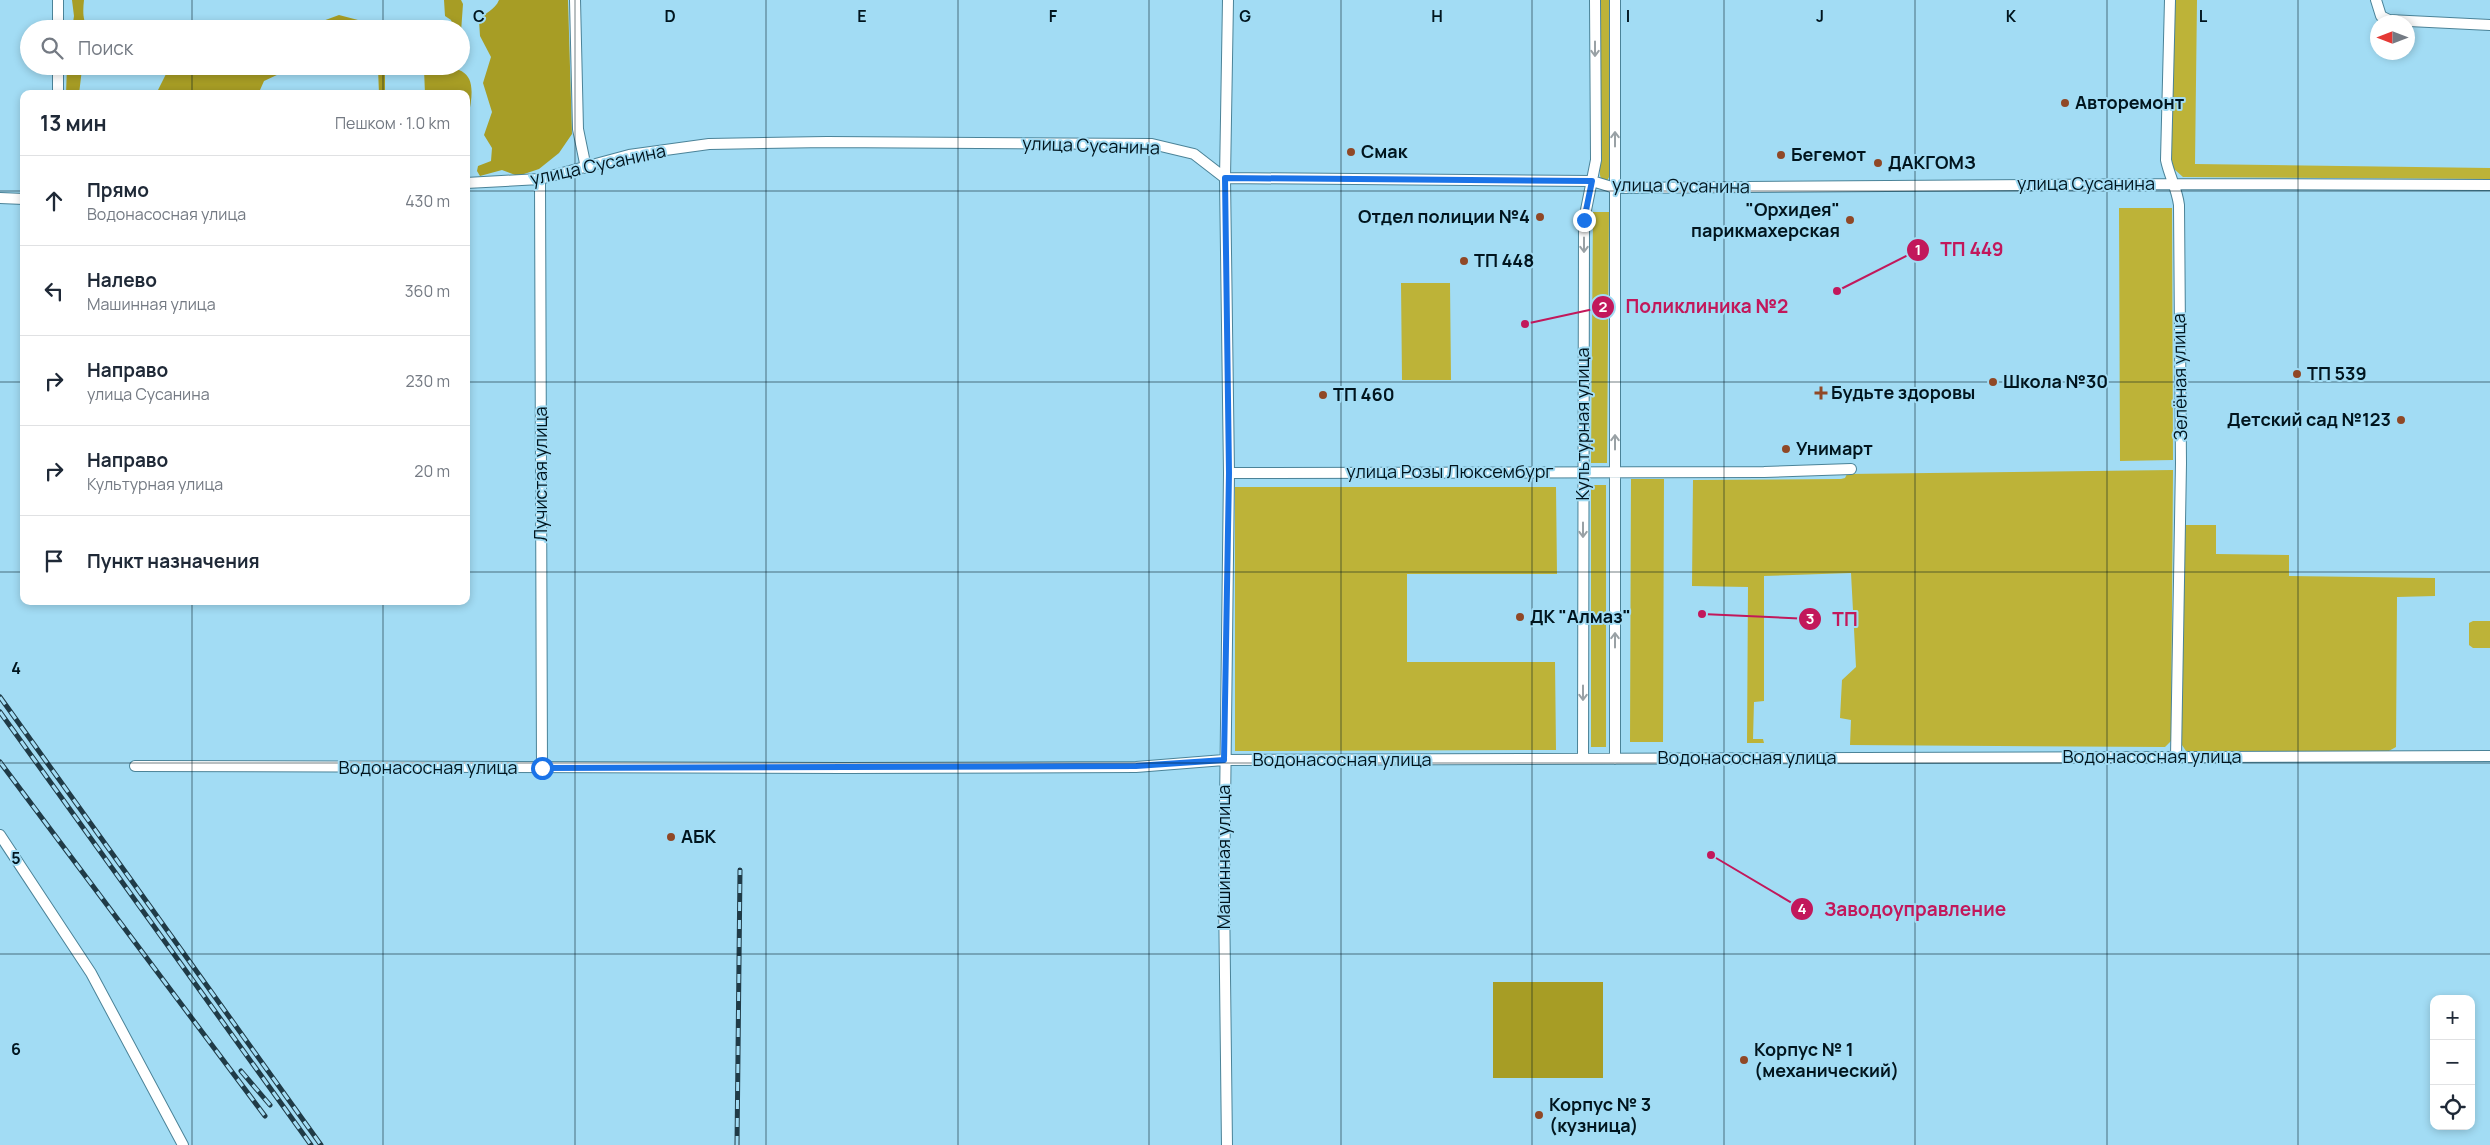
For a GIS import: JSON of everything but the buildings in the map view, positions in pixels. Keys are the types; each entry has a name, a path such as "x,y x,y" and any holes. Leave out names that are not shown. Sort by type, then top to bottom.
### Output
{"street":[{"path":"58,0 58,20"},
{"path":"575,0 578,129 586,168"},
{"name":"Машинная улица","path":"1227,1145 1224,760 1229,473 1225,178 1228,0"},
{"name":"Культурная улица","path":"1583,759 1584,220 1596,160 1595,0"},
{"name":"Культурная улица","path":"1615,0 1615,759"},
{"name":"Зелёная улица","path":"2170,0 2166,160 2168,170 2175,184 2179,205 2181,463 2176,757"},
{"path":"2376,1 2381,16 2389,20 2490,25"},
{"path":"58,75 58,90"},
{"name":"улица Сусанина","path":"470,183 540,180 629,155 709,144 826,142 1152,144 1194,154 1225,178 1592,181 1615,188 2175,184 2490,186"},
{"name":"Лучистая улица","path":"540,180 542,768"},
{"path":"0,198 20,199"},
{"name":"улица Розы Люксембург","path":"1229,473 1764,472 1851,469"},
{"name":"Водонасосная улица","path":"135,766 542,768 1126,767 1224,760 2490,756"},
{"path":"0,835 91,972 184,1145"}],"shaded area":[{"path":"72,0 84,0 84,20 73,20"},
{"path":"444,0 461,0 463,4 462,20 451,20 445,16"},
{"path":"499,0 568,0 572,134 559,153 539,169 518,176 502,170 480,176 477,171 478,166 491,161 492,148 484,135 492,112 483,83 491,57 480,36 479,21"},
{"path":"1600,0 1610,0 1610,175 1607,181 1601,179 1600,175"},
{"path":"2174,0 2197,0 2195,164 2490,168 2490,179 2183,177 2173,168 2171,160"},
{"path":"339,15 358,20 325,20"},
{"path":"67,75 81,75 79,90 66,90"},
{"path":"166,75 277,75 264,81 260,90 158,90"},
{"path":"378,75 385,75 385,90 379,90"},
{"path":"424,75 467,75 471,83 472,92 470,109 470,90 425,90"},
{"path":"2119,208 2172,208 2173,460 2120,461"},
{"path":"1593,212 1609,212 1607,463 1591,463"},
{"path":"1401,283 1450,283 1451,380 1402,380"},
{"path":"2173,470 2171,741 2165,747 1850,745 1851,720 1840,718 1842,680 1856,667 1851,573 1764,576 1764,701 1754,702 1753,739 1763,739 1764,743 1747,743 1748,587 1692,586 1693,480 1841,479 1845,478 1847,474"},
{"path":"1631,479 1664,479 1663,742 1630,742"},
{"path":"1591,485 1606,485 1606,747 1591,747"},
{"path":"1235,487 1556,487 1557,574 1407,574 1407,662 1555,662 1556,750 1235,751"},
{"path":"2184,525 2216,525 2216,554 2289,555 2289,576 2435,578 2435,596 2397,597 2396,747 2387,752 2186,751 2180,742"},
{"path":"2473,621 2490,621 2490,648 2473,648 2469,645 2469,623"},
{"path":"1493,982 1603,982 1603,1078 1493,1078"}],"railway":[{"path":"0,697 321,1145"},
{"path":"0,712 311,1145"},
{"path":"0,762 265,1116"},
{"path":"737,1145 740,870"},
{"path":"241,1071 270,1105"}],"place":[{"name":"Авторемонт","path":"2065,103"},
{"name":"Смак","path":"1351,152"},
{"name":"Бегемот","path":"1781,155"},
{"name":"ДАКГОМЗ","path":"1878,163"},
{"name":"Отдел полиции №4","path":"1540,217"},
{"name":"\"Орхидея\" парикмахерская","path":"1850,220"},
{"name":"ТП 448","path":"1464,261"},
{"name":"ТП 449","path":"1837,291"},
{"name":"Поликлиника №2","path":"1525,324"},
{"name":"ТП 539","path":"2297,374"},
{"name":"Школа №30","path":"1993,382"},
{"name":"Будьте здоровы","path":"1821,393"},
{"name":"ТП 460","path":"1323,395"},
{"name":"Детский сад №123","path":"2401,420"},
{"name":"Унимарт","path":"1786,449"},
{"name":"ТП","path":"1702,614"},
{"name":"ДК \"Алмаз\"","path":"1520,617"},
{"name":"АБК","path":"671,837"},
{"name":"Заводоуправление","path":"1711,855"},
{"name":"Корпус № 1 (механический)","path":"1744,1060"},
{"name":"Корпус № 3 (кузница)","path":"1539,1115"}],"route":[{"path":"542,768 1136,766 1224,760 1229,473 1225,178 1592,181 1584,220"}]}
